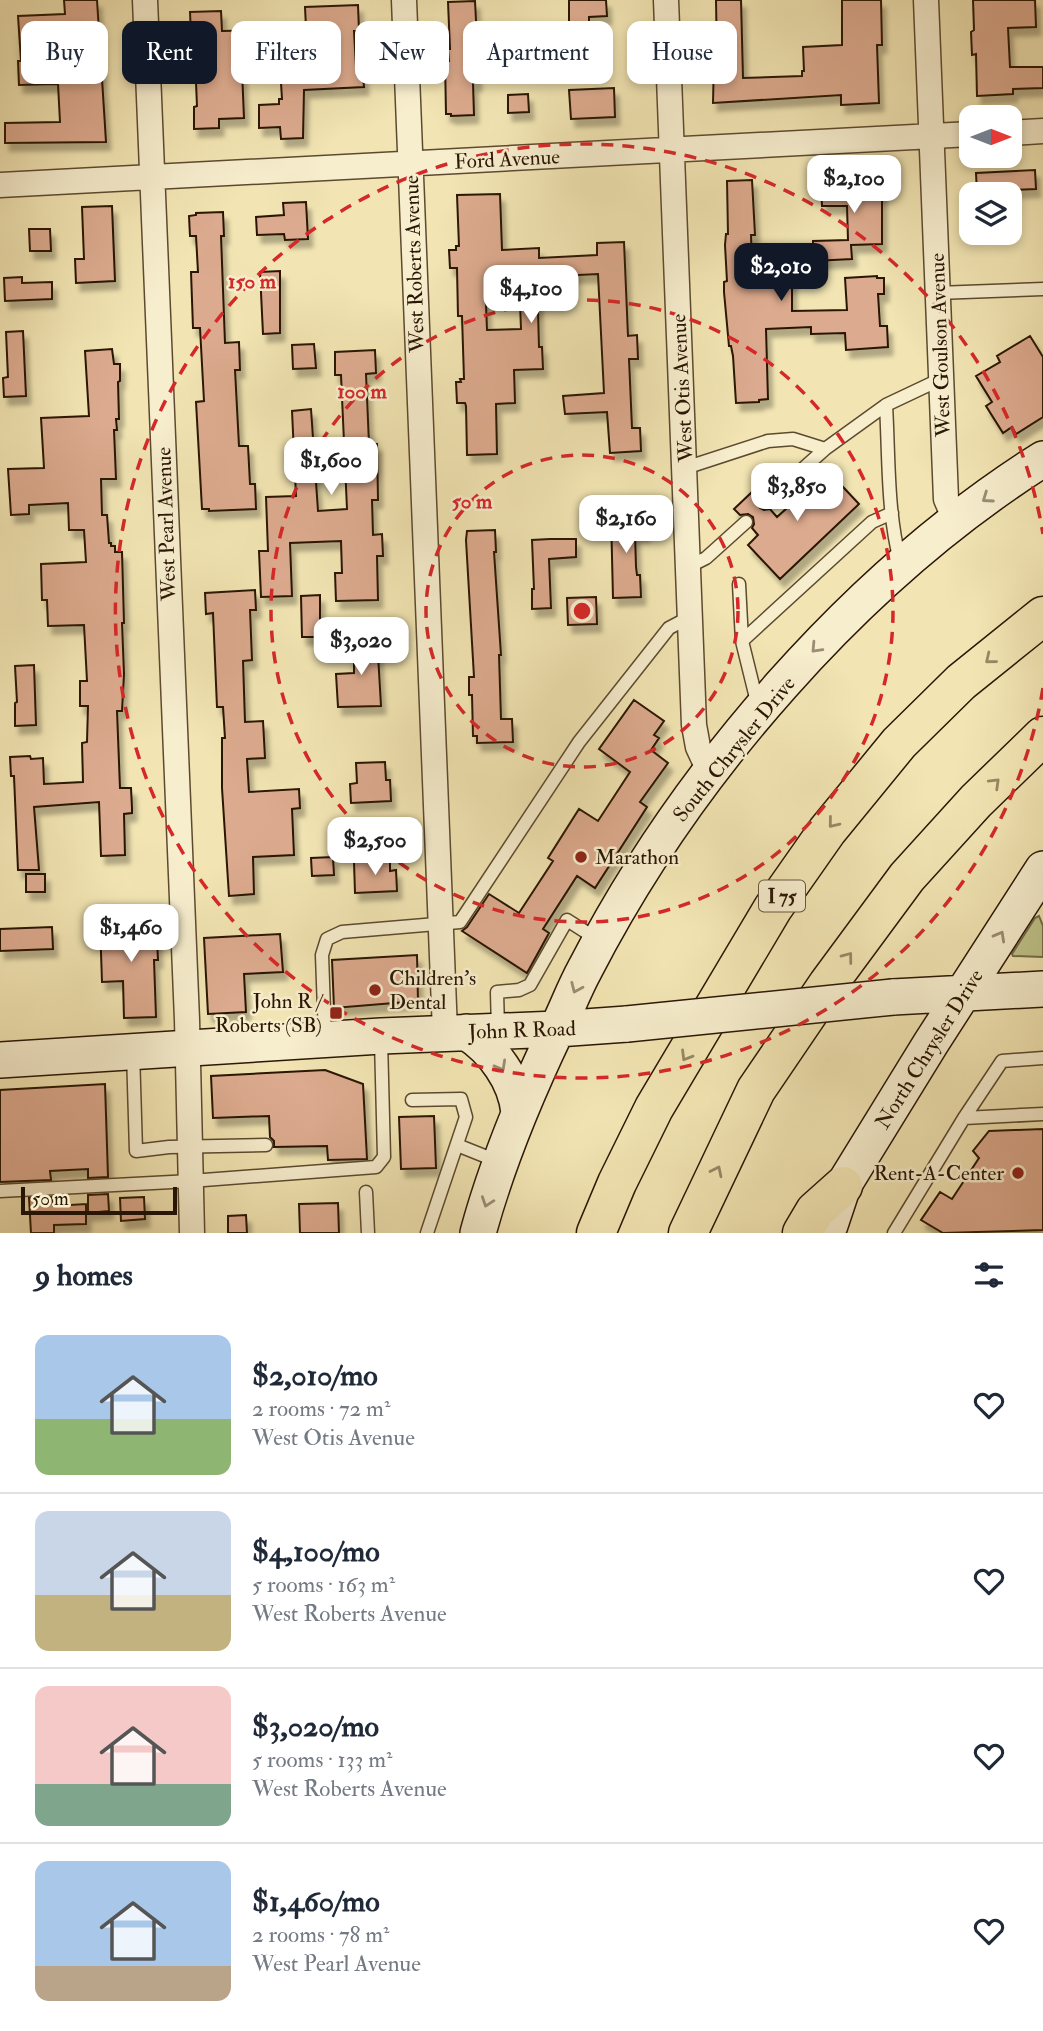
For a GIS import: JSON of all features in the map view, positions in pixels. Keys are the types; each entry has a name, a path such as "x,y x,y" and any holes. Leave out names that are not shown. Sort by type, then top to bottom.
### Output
{"highway":[{"name":"I 75","path":"596,1233 654,1108 773,908 827,831 908,734 961,682 1043,616"},
{"path":"688,1233 756,1090 828,984 907,877 976,801 1043,736"},
{"path":"825,1231 815,1211 843,1186"}],"main road":[{"name":"South Chrysler Drive","path":"478,1233 519,1113 584,971 620,906 710,773 820,644 901,566 956,520 1043,459"},
{"name":"North Chrysler Drive","path":"843,1186 931,1043 1042,876"},
{"name":"John R Road","path":"0,1060 381,1036 557,1029 893,997 1043,989"},
{"path":"470,1032 495,1056 513,1089 519,1113"}],"street":[{"name":"West Pearl Avenue","path":"145,0 188,1048 192,1233"},
{"name":"West Roberts Avenue","path":"404,0 440,924 470,1032"},
{"name":"West Otis Avenue","path":"666,0 696,739 710,773"},
{"name":"West Goulson Avenue","path":"926,0 946,499 956,520"},
{"path":"1022,132 1043,131"},
{"name":"Ford Avenue","path":"0,185 959,135"}],"lane":[{"path":"937,293 1043,289"},
{"path":"766,502 825,449 886,405 941,379"},
{"path":"886,405 892,513 901,566"},
{"path":"685,468 768,441 793,439 825,449"},
{"path":"742,641 872,522 892,513"},
{"path":"688,567 706,558 746,522"},
{"path":"739,584 742,641 760,713"},
{"path":"325,1040 322,955 327,939 342,932 460,922 579,742 669,628 690,617"},
{"path":"470,1032 497,992 519,990 530,985 567,920 600,941"},
{"path":"0,1191 191,1181 376,1167 384,1157 381,1036"},
{"path":"132,1052 136,1151 266,1145"},
{"path":"894,1233 1002,1061 1043,1059"},
{"path":"412,1100 461,1099 466,1117 427,1233"},
{"path":"964,1118 1043,1114"},
{"path":"457,1145 501,1162"},
{"path":"366,1192 368,1233"}],"green space":[{"path":"1039,916 1043,926 1043,957 1013,956 1035,918"}],"building":[{"path":"64,0 97,0 98,21 21,21 21,61 18,16 65,14"},
{"path":"569,0 606,0 607,16 589,17 589,21 569,21"},
{"path":"716,0 741,0 743,78 802,76 803,47 842,45 842,0 881,0 882,45 877,45 879,103 841,105 841,95 713,103 713,84 737,84 737,21 716,21"},
{"path":"973,0 1035,0 1036,27 1008,28 1010,67 1043,67 1043,88 1013,89 1013,94 977,96 976,54 972,55 971,32 974,30"},
{"path":"475,1 476,21 463,21 463,84 473,84 474,115 446,114 445,84 449,84 450,49 448,2"},
{"path":"358,5 359,21 355,21 354,31 355,84 364,84 364,87 304,90 303,138 281,139 280,127 259,128 259,105 279,104 279,99 282,99 281,84 341,84 341,21 306,21 305,7"},
{"path":"221,11 222,31 231,31 231,84 243,84 244,118 219,119 219,128 194,129 196,84 217,84 217,21 190,21 190,12"},
{"path":"18,61 21,61 21,84 58,84 19,85"},
{"path":"58,84 102,84 106,142 5,143 5,123 60,122"},
{"path":"614,88 615,117 571,119 569,90"},
{"path":"528,94 529,112 508,113 508,95"},
{"path":"1035,170 1036,189 1022,190 1022,182 976,182 976,173"},
{"path":"884,175 882,244 851,245 852,259 813,261 813,241 848,240 847,206 822,206 821,183 853,182 853,176"},
{"path":"752,180 755,235 751,235 752,267 792,266 792,311 847,310 845,278 884,278 884,294 878,294 880,326 887,326 888,347 846,350 845,333 811,334 811,327 766,329 768,399 736,403 724,292 724,282 727,281 727,181"},
{"path":"500,194 502,250 539,248 539,258 597,255 597,243 624,242 628,336 637,335 638,359 629,359 632,428 640,428 641,451 610,453 607,412 565,414 563,396 604,393 598,274 537,277 539,347 542,347 543,369 514,370 515,403 496,404 497,454 467,455 466,406 465,403 457,403 456,382 464,379 462,316 458,316 457,268 450,268 449,250 456,250 456,246 459,246 457,195","holes":["519,277 521,329 487,330 485,279"]},
{"path":"306,202 308,239 285,240 284,234 257,235 256,217 284,215 283,203"},
{"path":"112,206 115,281 76,283 75,259 84,259 82,207"},
{"path":"223,212 224,236 221,236 225,343 239,342 240,370 235,370 239,446 248,446 250,484 255,484 256,509 209,511 202,509 196,402 204,401 200,328 193,328 191,272 198,272 196,236 190,236 189,216 196,213"},
{"path":"29,229 50,229 51,251 30,251"},
{"path":"280,271 280,333 263,334 260,272"},
{"path":"22,277 22,283 52,282 52,299 5,301 4,278"},
{"path":"23,331 26,396 4,397 3,378 8,377 6,332"},
{"path":"1030,336 1043,357 1043,417 1016,434 1012,427 1003,433 986,406 992,402 976,376 1000,362 997,356"},
{"path":"314,344 316,368 293,369 292,345"},
{"path":"112,349 114,364 120,364 119,419 116,419 117,430 114,430 116,479 101,479 102,515 107,515 109,543 115,546 115,552 122,552 124,674 122,711 117,711 120,788 131,788 132,808 132,813 124,814 125,855 101,856 99,802 34,807 39,870 18,870 14,776 11,776 10,757 43,758 44,784 83,782 82,743 87,742 88,706 80,706 80,681 87,681 84,625 48,626 47,600 42,600 41,564 86,562 84,530 69,530 68,503 29,505 29,514 11,515 8,469 44,468 41,418 89,416 85,351"},
{"path":"375,350 376,373 366,374 369,444 377,444 378,500 372,500 373,535 382,534 383,556 377,556 378,600 336,601 335,573 342,573 341,541 290,543 292,596 261,597 259,551 268,551 266,497 296,496 292,411 311,409 318,511 347,509 341,375 335,375 335,352"},
{"path":"828,471 859,504 780,579 748,545 758,535 752,528 753,517 748,514 740,515 734,509 753,491 759,497 757,503 760,508 770,509 777,517"},
{"path":"644,514 645,534 635,534 636,567 637,575 640,575 641,597 613,598 611,515"},
{"path":"495,530 501,719 512,719 513,742 477,743 477,736 473,736 472,695 469,695 469,677 474,677 466,540 467,531"},
{"path":"576,539 576,557 549,559 551,608 532,609 532,540"},
{"path":"255,590 256,610 250,610 252,660 243,661 245,722 263,721 265,758 247,759 249,792 299,789 300,808 292,809 294,855 253,857 254,894 229,896 222,788 222,738 225,738 223,707 217,707 213,613 206,614 205,593"},
{"path":"320,595 320,637 302,637 301,596"},
{"path":"596,597 597,624 568,625 567,598"},
{"path":"354,637 377,637 381,706 338,707 336,674 354,673"},
{"path":"34,665 36,725 15,726 15,666"},
{"path":"634,700 664,721 654,735 659,738 651,750 668,763 640,802 647,807 595,888 577,876 543,929 549,933 527,973 462,931 489,894 519,913 553,861 548,858 579,809 598,821 630,772 599,749"},
{"path":"385,762 386,780 390,780 391,801 351,803 350,784 357,783 356,763"},
{"path":"333,857 334,875 312,876 311,858"},
{"path":"390,861 390,871 396,870 397,891 355,893 354,862"},
{"path":"26,874 45,874 45,892 26,892"},
{"path":"156,921 156,1017 124,1018 123,981 102,982 100,923"},
{"path":"52,927 53,949 0,951 0,929"},
{"path":"280,934 283,972 244,974 246,1012 208,1014 204,938"},
{"name":"Children's Dental","path":"417,955 418,1001 334,1008 332,960"},
{"path":"325,1070 363,1084 367,1159 328,1160 327,1146 274,1147 274,1141 270,1137 269,1116 213,1118 211,1076"},
{"path":"105,1084 108,1177 88,1178 88,1169 50,1171 51,1180 0,1182 0,1090"},
{"path":"434,1116 436,1168 401,1169 399,1117"},
{"path":"1043,1129 1043,1230 943,1233 921,1220 940,1192 952,1199 979,1158 973,1151 989,1131"},
{"path":"108,1194 109,1211 88,1213 88,1195"},
{"path":"52,1197 53,1206 86,1204 86,1224 54,1225 54,1233 31,1233 29,1198"},
{"path":"144,1197 145,1219 121,1221 120,1198"},
{"path":"338,1203 339,1233 300,1233 299,1204"},
{"path":"246,1215 247,1233 228,1233 228,1216"}],"place":[{"name":"Marathon","path":"581,857"},
{"name":"Children's Dental","path":"375,990"},
{"name":"John R / Roberts (SB)","path":"336,1013"},
{"name":"Rent-A-Center","path":"1018,1173"}]}
